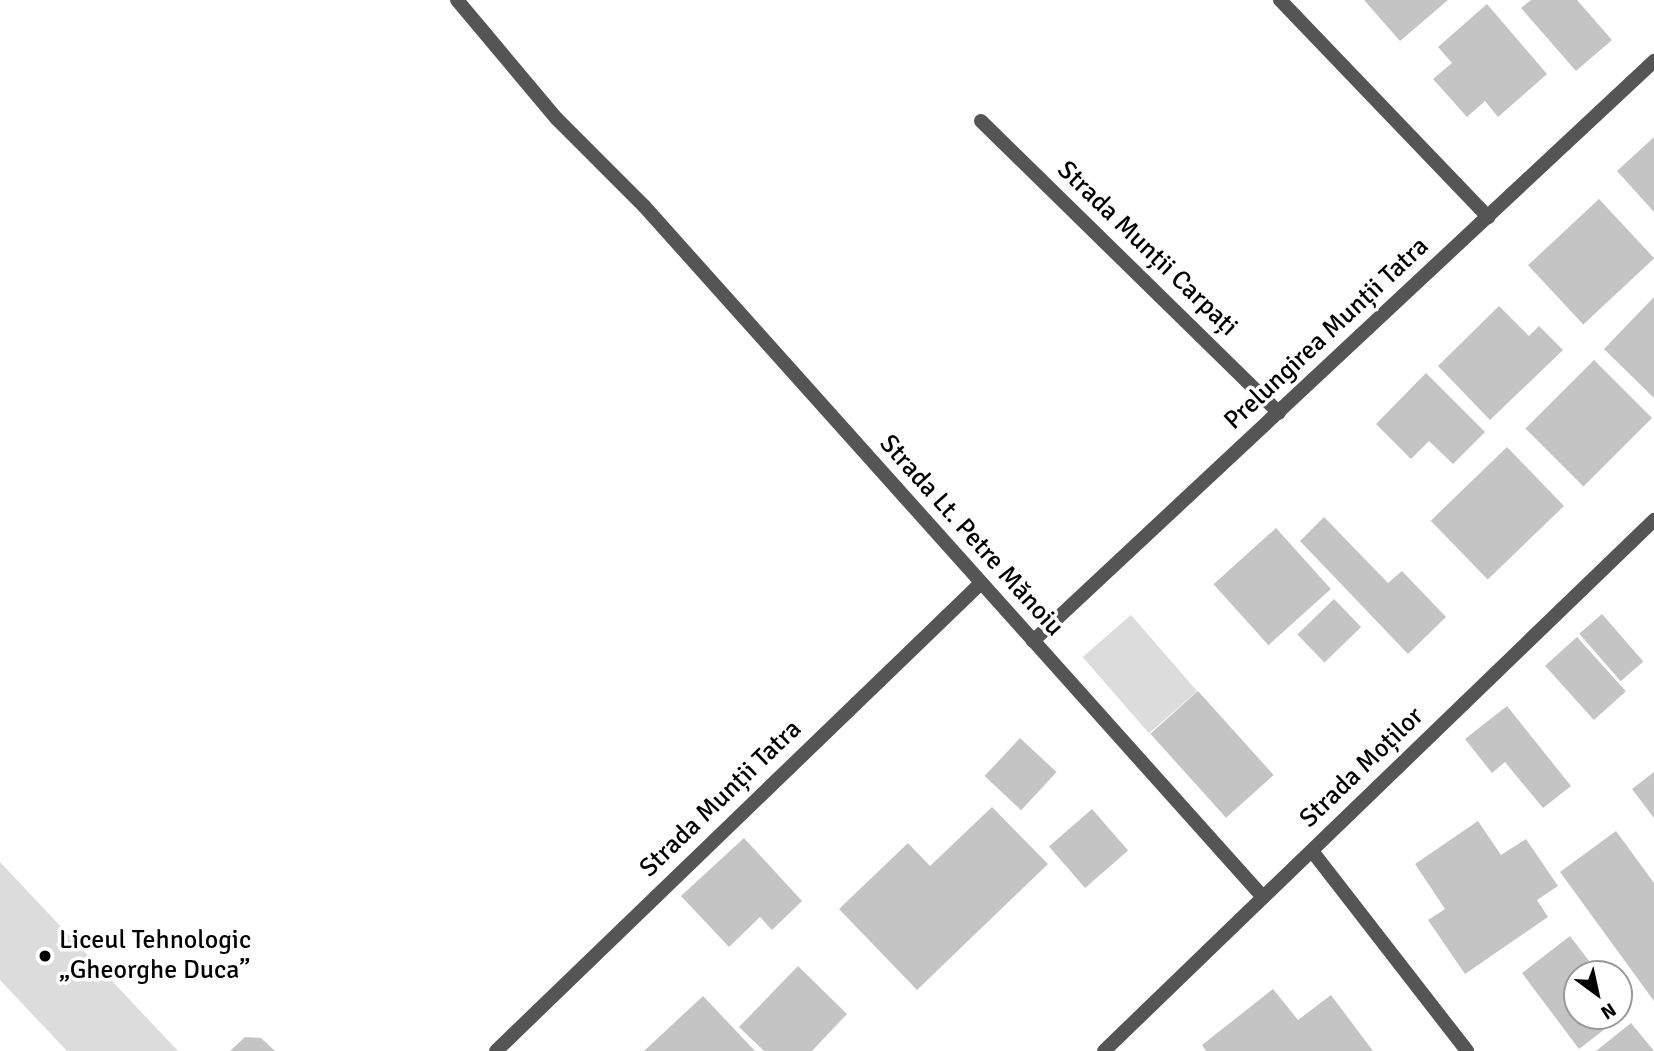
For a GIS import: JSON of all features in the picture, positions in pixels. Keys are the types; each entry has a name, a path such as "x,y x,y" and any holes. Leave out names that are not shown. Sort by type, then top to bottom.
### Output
{"street":[{"name":"Strada Lt. Petre Mănoiu","path":"457,0 557,119 643,206 1263,897"},
{"path":"1280,0 1488,217"},
{"name":"Prelungirea Munții Tatra","path":"1032,641 1654,61"},
{"name":"Strada Munții Carpați","path":"981,121 1279,412"},
{"name":"Strada Moților","path":"1104,1051 1654,520"},
{"name":"Strada Munții Tatra","path":"496,1051 981,583"},
{"path":"1312,851 1467,1051"}],"shaded area":[{"path":"1131,615 1197,691 1149,733 1083,657"},
{"name":"Liceul Tehnologic „Gheorghe Duca”","path":"0,862 178,1051 67,1051 0,980"}],"building":[{"path":"1364,0 1448,0 1400,41"},
{"path":"1531,0 1577,0 1612,40 1576,71 1521,8"},
{"path":"1487,4 1547,74 1498,117 1485,101 1467,117 1433,79 1452,63 1438,47"},
{"path":"1654,137 1654,212 1617,171"},
{"path":"1599,199 1654,258 1583,324 1528,265"},
{"path":"1654,297 1654,398 1604,349"},
{"path":"1499,306 1529,336 1539,326 1563,350 1490,420 1438,366"},
{"path":"1594,360 1652,418 1583,487 1525,429"},
{"path":"1426,373 1485,432 1453,464 1429,441 1411,459 1376,424"},
{"path":"1507,447 1564,506 1488,580 1431,521"},
{"path":"1324,517 1388,583 1402,571 1446,617 1408,654 1300,541"},
{"path":"1276,528 1331,589 1268,645 1214,584"},
{"path":"1334,599 1361,627 1324,662 1297,634"},
{"path":"1602,614 1643,662 1621,681 1579,634"},
{"path":"1577,637 1626,691 1594,720 1545,666"},
{"path":"1198,691 1274,775 1226,818 1150,734"},
{"path":"1507,706 1571,786 1543,808 1505,762 1492,773 1465,739"},
{"path":"1020,738 1057,772 1021,810 985,776"},
{"path":"1654,772 1654,818 1632,789"},
{"path":"992,807 1048,864 917,990 839,909 908,843 930,866"},
{"path":"1092,809 1128,851 1085,888 1049,846"},
{"path":"1478,821 1501,855 1526,839 1558,886 1537,900 1548,917 1465,974 1428,920 1445,909 1415,864"},
{"path":"1616,831 1654,883 1654,1001 1633,972 1633,960 1624,960 1560,872"},
{"path":"744,838 802,901 772,930 760,917 729,947 681,896"},
{"path":"1570,936 1588,960 1563,960 1563,1028 1522,973"},
{"path":"798,966 847,1014 812,1051 764,1051 739,1027"},
{"path":"1273,989 1298,1020 1331,995 1373,1051 1206,1051 1202,1045"},
{"path":"703,996 755,1051 644,1051"},
{"path":"1633,1025 1654,1051 1596,1051 1622,1030 1633,1030"},
{"path":"1565,1030 1604,1030 1579,1049"},
{"path":"245,1037 261,1038 275,1051 230,1051"}],"place":[{"name":"Liceul Tehnologic „Gheorghe Duca”","path":"45,956"}]}
